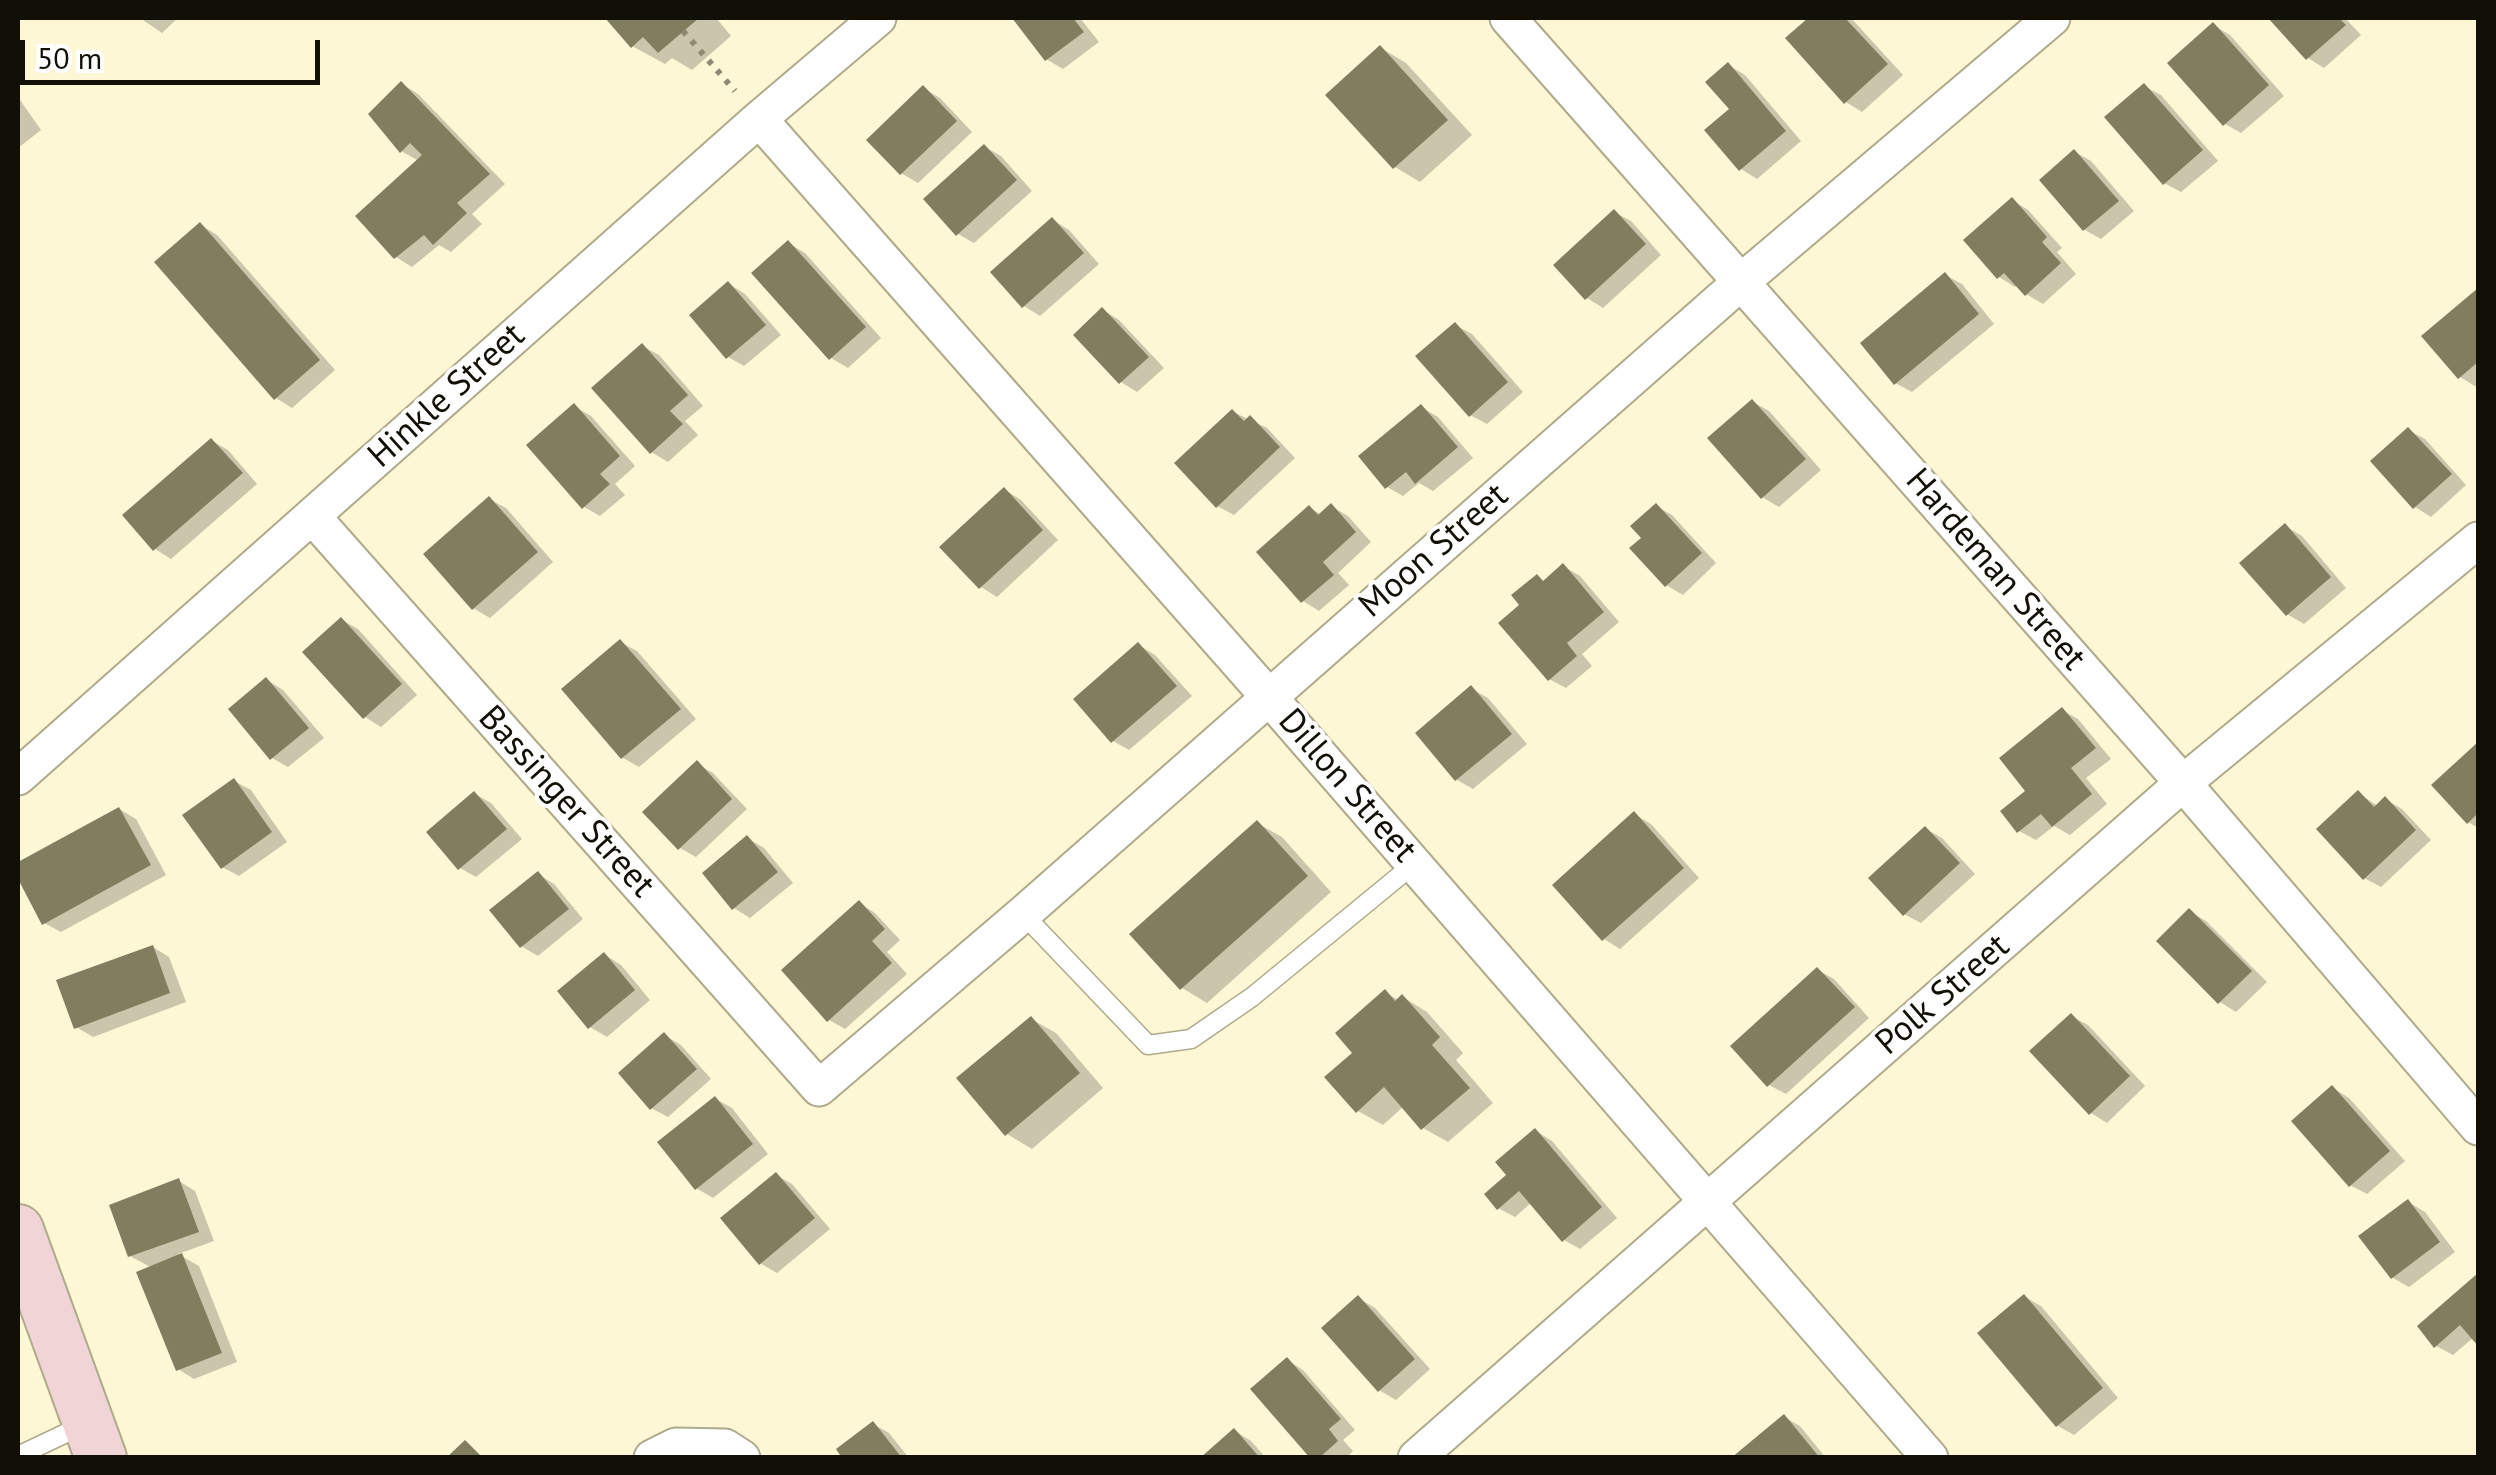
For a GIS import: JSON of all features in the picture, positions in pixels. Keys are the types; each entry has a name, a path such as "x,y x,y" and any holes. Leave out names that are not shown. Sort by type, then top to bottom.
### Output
{"street":[{"name":"Hinkle Street","path":"18,777 759,119 878,18"},
{"name":"Hardeman Street","path":"1508,18 2183,783 2478,1127"},
{"name":"Moon Street","path":"819,1088 1023,914 1741,282 2052,18"},
{"name":"Dillon Street","path":"759,119 1268,696 1930,1458"},
{"name":"Bassinger Street","path":"312,516 819,1088"},
{"name":"Polk Street","path":"1416,1458 2183,783 2478,540"},
{"path":"18,1230 95,1440"},
{"path":"652,1458 676,1446 725,1447 742,1458"}],"lane":[{"path":"1023,914 1148,1045 1191,1039 1252,996 1414,864"},
{"path":"18,1456 95,1440"}],"path":[{"path":"683,31 759,119"}],"building":[{"path":"605,18 699,18 658,53 643,37 631,48"},
{"path":"1012,18 1073,18 1084,32 1045,61"},
{"path":"1808,18 1845,18 1888,64 1844,104 1785,38"},
{"path":"2268,18 2339,18 2346,25 2306,60"},
{"path":"2213,22 2269,85 2223,126 2167,63"},
{"path":"1380,45 1448,120 1393,169 1325,95"},
{"path":"1728,62 1786,131 1739,171 1704,130 1729,109 1705,82"},
{"path":"401,81 490,174 457,203 467,213 433,245 424,235 394,259 355,216 422,155 410,143 400,153 368,114"},
{"path":"2144,83 2203,150 2163,185 2104,117"},
{"path":"923,85 957,121 900,175 866,140"},
{"path":"984,144 1017,180 956,236 923,199"},
{"path":"2074,149 2119,201 2083,231 2039,180"},
{"path":"2012,197 2047,237 2042,242 2061,263 2025,296 2004,273 1997,279 1963,240"},
{"path":"1614,209 1646,244 1585,300 1553,265"},
{"path":"1052,217 1084,253 1022,308 990,272"},
{"path":"200,222 320,360 274,400 154,262"},
{"path":"788,240 866,327 829,360 751,273"},
{"path":"1945,272 1979,314 1894,385 1860,343"},
{"path":"728,281 766,325 726,359 689,315"},
{"path":"2478,288 2478,362 2458,379 2421,336"},
{"path":"1102,307 1149,357 1119,384 1073,335"},
{"path":"1455,322 1508,382 1469,417 1415,356"},
{"path":"642,343 688,395 670,411 683,424 650,454 591,388"},
{"path":"1752,399 1806,459 1761,499 1707,438"},
{"path":"574,403 620,456 600,474 610,484 582,509 526,445"},
{"path":"1421,404 1458,447 1415,484 1406,472 1385,489 1358,456"},
{"path":"1232,409 1244,421 1250,415 1280,447 1216,508 1174,463"},
{"path":"2408,427 2452,474 2413,509 2370,461"},
{"path":"211,438 243,473 153,551 122,515"},
{"path":"1004,487 1043,530 979,589 939,547"},
{"path":"489,496 538,552 472,610 423,554"},
{"path":"1331,503 1356,532 1323,562 1334,575 1301,603 1256,552 1309,505 1318,515"},
{"path":"1656,503 1702,553 1665,587 1629,548 1641,538 1630,526"},
{"path":"2285,523 2331,577 2286,616 2239,563"},
{"path":"1563,563 1604,612 1567,643 1577,656 1548,681 1498,623 1519,605 1511,595 1537,574 1543,581"},
{"path":"341,617 402,684 363,719 302,652"},
{"path":"620,639 681,709 621,759 561,689"},
{"path":"1138,642 1177,686 1111,743 1073,699"},
{"path":"266,677 309,728 270,760 228,709"},
{"path":"1471,685 1512,734 1455,781 1415,733"},
{"path":"2062,707 2096,748 2071,768 2092,794 2052,827 2041,814 2017,833 2000,811 2025,791 1999,758"},
{"path":"2478,742 2478,813 2467,824 2431,785"},
{"path":"697,760 732,799 678,850 642,812"},
{"path":"234,778 272,832 221,869 182,815"},
{"path":"2358,790 2374,807 2385,796 2416,830 2363,880 2316,829"},
{"path":"474,791 507,829 458,870 426,832"},
{"path":"119,807 151,865 42,925 18,879 18,862"},
{"path":"1634,811 1684,868 1602,941 1552,885"},
{"path":"1257,820 1308,876 1180,990 1129,934"},
{"path":"1925,826 1960,863 1903,916 1868,878"},
{"path":"747,835 778,872 732,910 702,873"},
{"path":"538,871 569,909 520,948 489,910"},
{"path":"859,900 885,929 872,941 892,963 827,1022 781,970"},
{"path":"2189,908 2252,971 2218,1004 2156,941"},
{"path":"153,945 170,993 74,1029 56,980"},
{"path":"604,952 635,990 588,1029 557,991"},
{"path":"1817,967 1855,1007 1767,1087 1730,1046"},
{"path":"1385,989 1395,1001 1402,994 1440,1037 1432,1045 1470,1088 1421,1130 1384,1087 1356,1113 1324,1077 1352,1053 1335,1033"},
{"path":"2071,1013 2130,1076 2089,1115 2029,1051"},
{"path":"1031,1016 1080,1073 1005,1136 956,1078"},
{"path":"664,1032 697,1069 650,1110 618,1073"},
{"path":"2332,1085 2390,1151 2349,1187 2291,1121"},
{"path":"715,1096 753,1144 695,1190 657,1142"},
{"path":"1535,1128 1602,1207 1562,1242 1519,1191 1497,1210 1484,1194 1506,1175 1495,1162"},
{"path":"776,1172 815,1218 759,1265 720,1218"},
{"path":"179,1178 199,1232 128,1257 109,1205"},
{"path":"2408,1199 2440,1242 2391,1279 2358,1236"},
{"path":"182,1253 222,1353 176,1371 136,1272"},
{"path":"2478,1273 2478,1346 2460,1325 2434,1348 2417,1326"},
{"path":"2024,1294 2103,1388 2056,1427 1977,1333"},
{"path":"1358,1295 1415,1359 1378,1392 1321,1328"},
{"path":"1287,1357 1341,1419 1329,1429 1338,1441 1319,1458 1310,1458 1250,1389"},
{"path":"1784,1414 1820,1458 1731,1458"},
{"path":"873,1421 902,1458 842,1458 836,1449"},
{"path":"1234,1428 1260,1458 1200,1458"},
{"path":"465,1440 483,1458 446,1458"}]}
